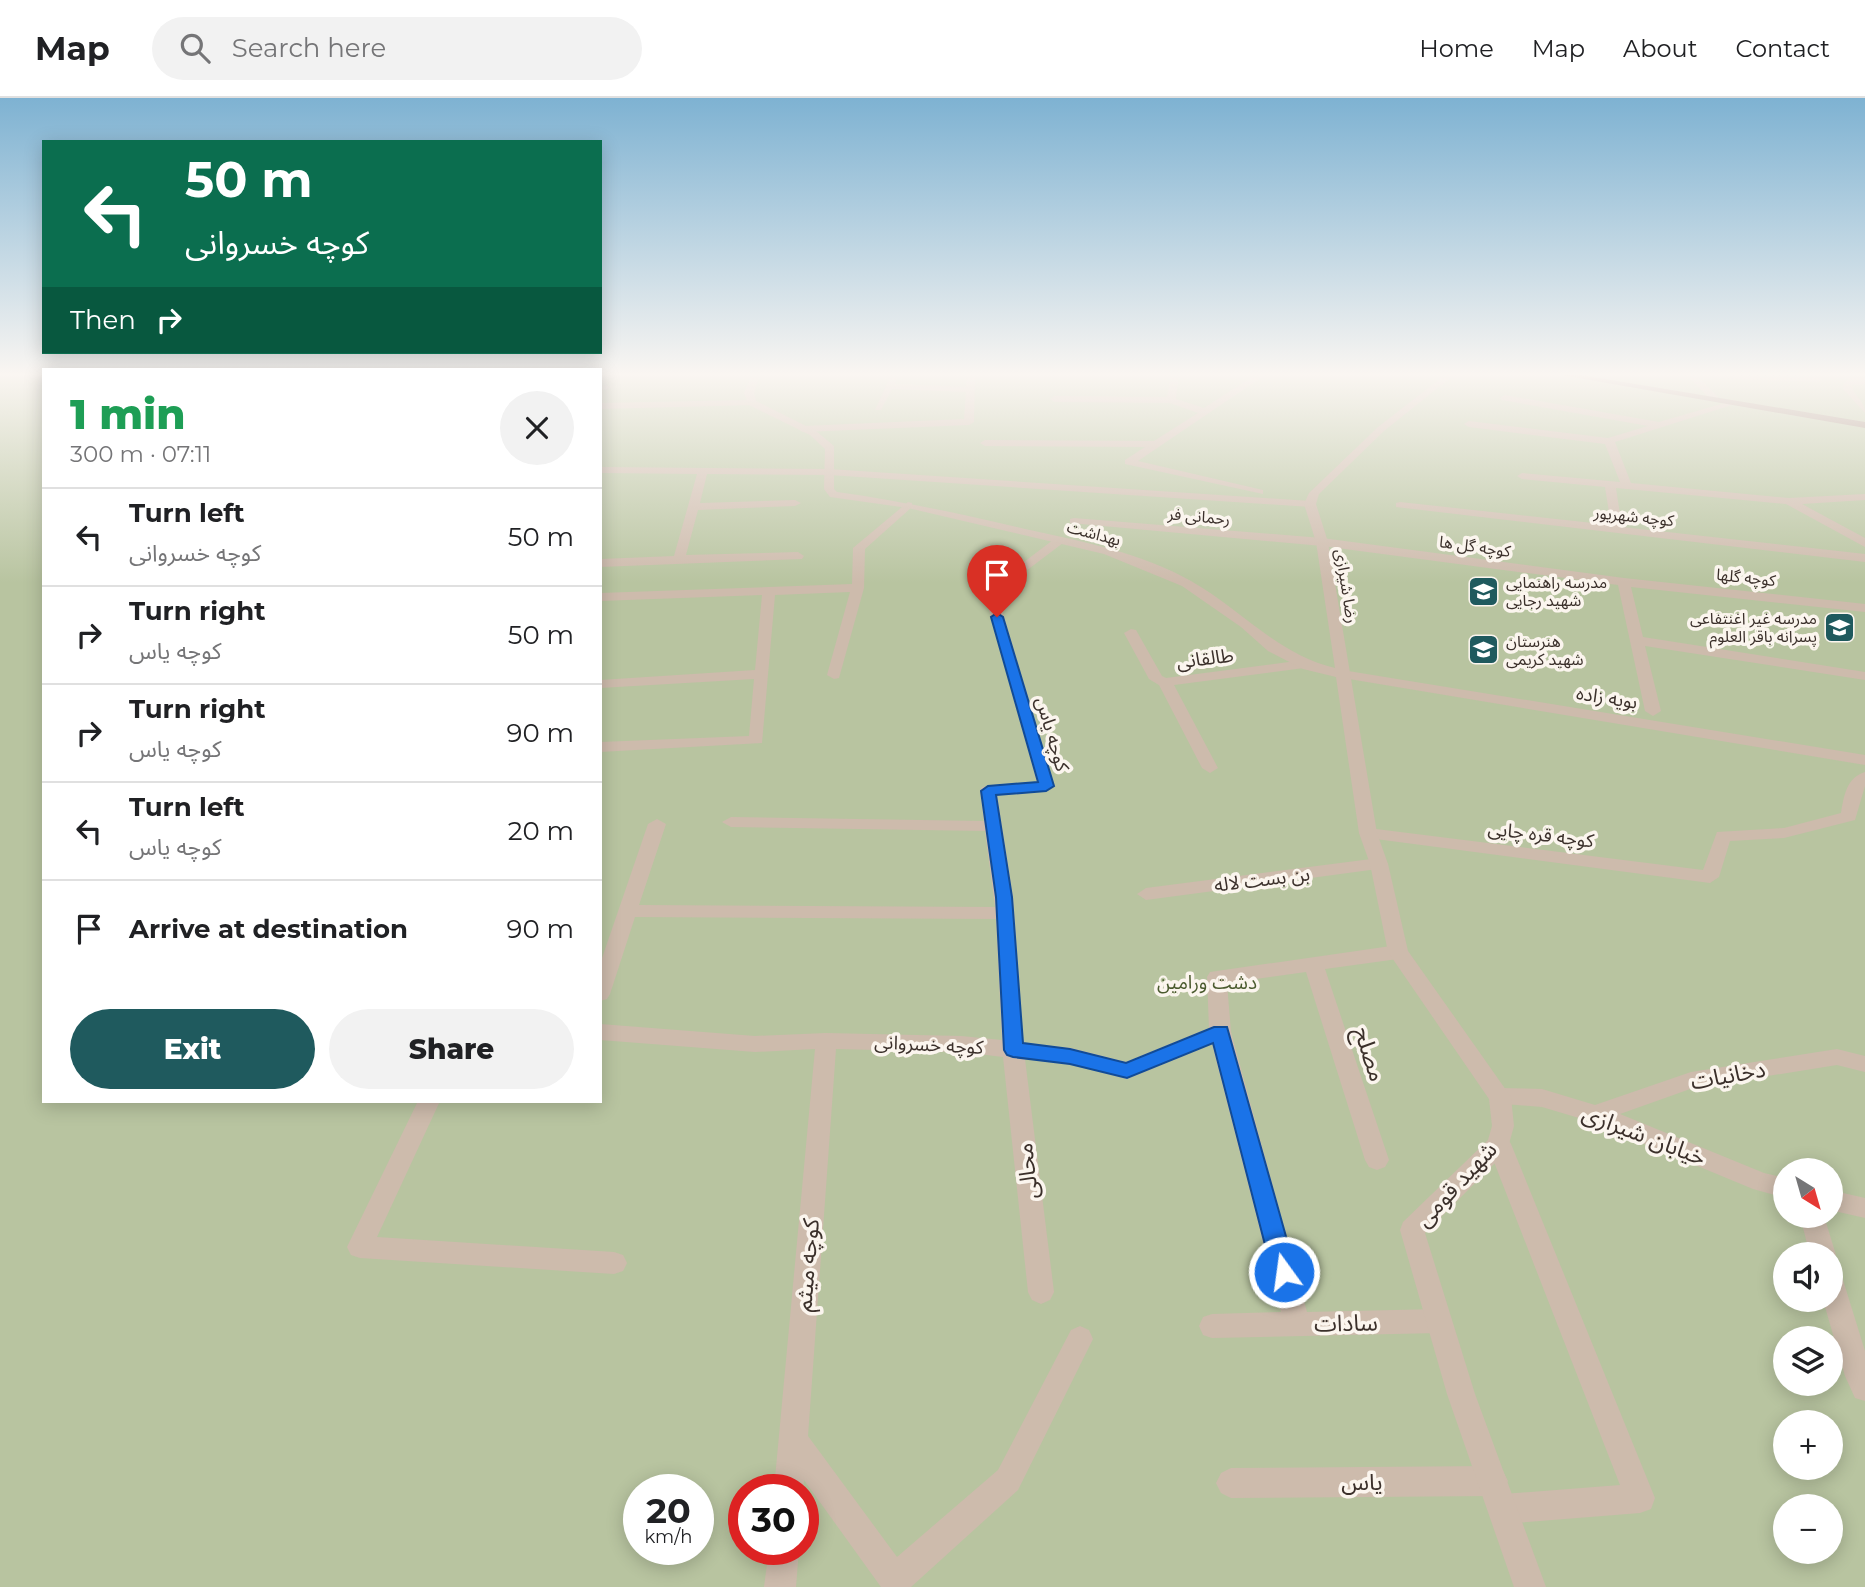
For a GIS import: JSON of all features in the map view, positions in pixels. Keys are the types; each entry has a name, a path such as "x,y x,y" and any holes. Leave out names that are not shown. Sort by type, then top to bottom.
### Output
{"street":[{"path":"825,444 830,448 829,472"},
{"path":"1156,444 1129,463 1310,504"},
{"path":"1310,504 1314,493 1365,444"},
{"path":"1610,444 1628,486"},
{"path":"602,470 829,472 1310,504"},
{"path":"679,559 703,471"},
{"name":"بهداشت","path":"829,472 828,489 834,495 908,505 1108,551 1186,583 1246,624 1273,648 1304,664 1342,674"},
{"path":"1522,476 1789,501 1865,497"},
{"path":"1609,484 1617,530"},
{"path":"1789,501 1865,543"},
{"path":"693,507 795,503"},
{"name":"رضا شیرازی","path":"1310,504 1322,542 1342,674"},
{"path":"834,675 858,588 859,548 908,505"},
{"name":"کوچه شهریور","path":"1400,505 1865,558"},
{"name":"رحمانی فر","path":"1074,520 1322,542"},
{"name":"کوچه یاس","path":"1013,1050 1005,914 988,791 1046,786 990,592 1060,540"},
{"name":"کوچه گل ها","path":"1322,542 1624,582"},
{"path":"602,562 798,556"},
{"path":"1624,582 1653,711"},
{"name":"کوچه گلها","path":"1624,582 1865,608"},
{"path":"602,597 858,588"},
{"path":"602,747 756,740 769,591"},
{"path":"1131,633 1156,679 1165,682"},
{"path":"1636,640 1865,676"},
{"name":"طالقانی","path":"1210,768 1165,682 1304,664"},
{"path":"602,684 762,674"},
{"path":"1342,674 1368,833 1379,864 1398,952 1500,1097"},
{"name":"بویه زاده","path":"1342,674 1858,759"},
{"path":"1858,759 1865,777"},
{"name":"کوچه قره چایی","path":"1368,833 1710,877 1723,836 1784,833 1849,816 1854,788 1865,777"},
{"path":"731,822 993,826"},
{"path":"602,988 657,824"},
{"name":"بن بست لاله","path":"1146,894 1379,864"},
{"path":"628,911 1005,914"},
{"path":"1297,1324 1220,1032 1217,977 1398,952"},
{"name":"مصلح","path":"1313,964 1377,1160"},
{"name":"کوچه خسروانی","path":"602,1032 755,1044 826,1041 961,1044 1070,1056 1127,1071 1220,1032"},
{"name":"کوچه میثم","path":"790,1474 826,1041"},
{"name":"محالی","path":"1013,1050 1041,1293"},
{"name":"دخانیات","path":"1595,1114 1691,1080 1837,1057 1865,1064"},
{"name":"خیابان شیرازی","path":"1500,1097 1542,1098 1595,1114 1773,1185"},
{"name":"شهید قومی","path":"1500,1097 1503,1126 1499,1144 1412,1230 1461,1394 1530,1587"},
{"path":"428,1103 360,1247 614,1263"},
{"name":"یاس","path":"1231,1483 1498,1495 1640,1498 1499,1144"},
{"path":"1843,1203 1865,1208"},
{"path":"1840,1312 1865,1388"},
{"name":"سادات","path":"1212,1326 1439,1321"},
{"path":"793,1440 895,1584 1009,1480 1080,1339"},
{"path":"780,1587 782,1565"}],"green space":[{"name":"دشت ورامین","path":"0,444 42,444 42,1103 602,1103 602,444 1865,444 1865,1587 0,1587"}],"place":[{"name":"مدرسه راهنمایی شهید رجایی","path":"1483,591"},
{"name":"مدرسه غیر اغنتفاعی پسرانه باقر العلوم","path":"1840,627"},
{"name":"هنرستان شهید کریمی","path":"1483,650"}],"route":[{"path":"997,617 1046,786 988,791 1004,897 1013,1050 1070,1056 1127,1071 1220,1032 1284,1272"}]}
